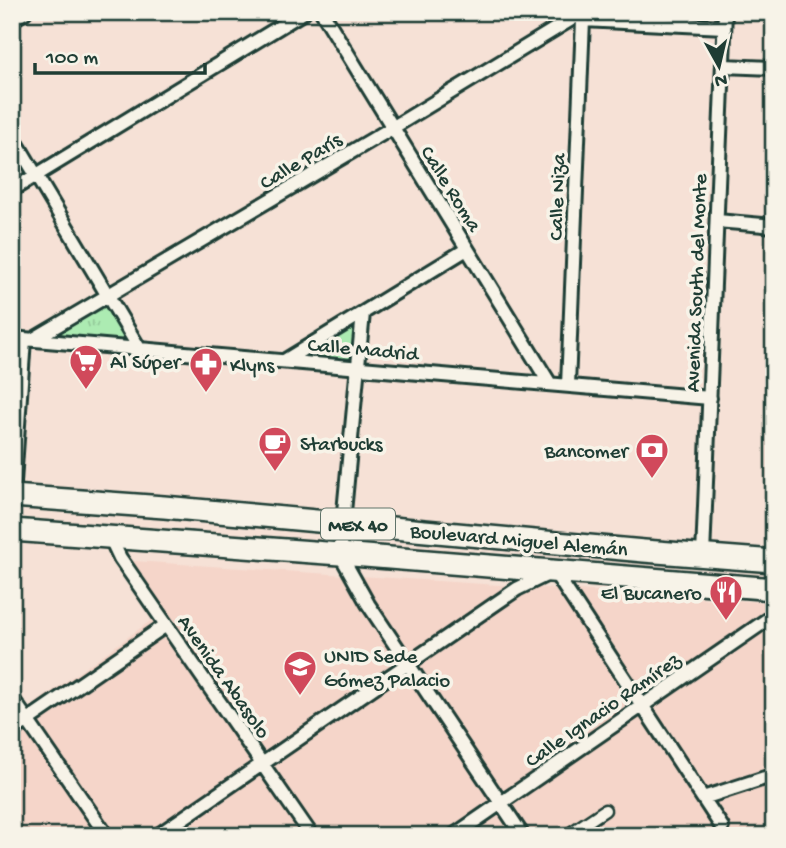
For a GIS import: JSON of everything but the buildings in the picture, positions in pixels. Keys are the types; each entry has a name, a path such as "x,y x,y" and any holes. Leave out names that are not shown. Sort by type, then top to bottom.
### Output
{"highway":[{"name":"Boulevard Miguel Alemán","path":"12,496 343,522 774,561"},
{"name":"Boulevard Miguel Alemán","path":"12,530 774,589"},
{"path":"554,571 554,562 562,558 624,559 644,551"},
{"path":"704,584 721,576 741,574 774,577"}],"street":[{"path":"12,20 24,12"},
{"path":"12,190 304,12"},
{"name":"Calle Roma","path":"322,12 550,384"},
{"name":"Avenida South del Monte","path":"703,556 725,12"},
{"path":"585,15 724,27"},
{"name":"Calle París","path":"23,339 109,295 585,15"},
{"name":"Calle Niza","path":"568,385 585,15"},
{"path":"724,66 774,68"},
{"path":"12,135 139,348"},
{"path":"717,221 774,226"},
{"path":"284,361 467,249"},
{"path":"363,313 340,554 368,604 523,836"},
{"path":"12,496 23,339"},
{"name":"Calle Madrid","path":"23,339 710,398"},
{"name":"Avenida Abasolo","path":"110,537 120,558 312,836"},
{"path":"157,836 517,589 554,571 722,827"},
{"name":"Calle Ignacio Ramírez","path":"453,836 774,615"},
{"path":"12,731 166,625"},
{"path":"12,698 107,836"},
{"path":"703,798 774,775"},
{"path":"566,836 605,810"}],"shaded area":[{"path":"768,333 774,334 774,385 765,384"},
{"path":"118,560 774,603 774,836 12,836 12,706 19,715 156,617"}],"green space":[{"path":"111,295 138,346 40,337"},
{"path":"359,312 353,365 277,359"}],"place":[{"name":"Al Súper","path":"86,391"},
{"name":"Klyns","path":"206,394"},
{"name":"Starbucks","path":"275,473"},
{"name":"Bancomer","path":"652,480"},
{"name":"El Bucanero","path":"726,622"},
{"name":"UNID Sede Gómez Palacio","path":"300,697"}]}
